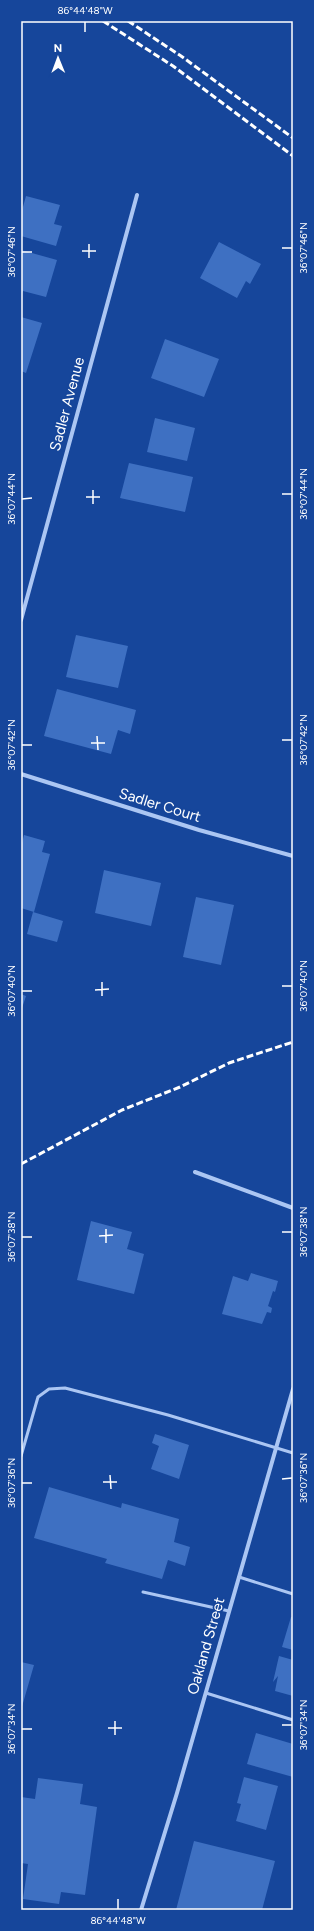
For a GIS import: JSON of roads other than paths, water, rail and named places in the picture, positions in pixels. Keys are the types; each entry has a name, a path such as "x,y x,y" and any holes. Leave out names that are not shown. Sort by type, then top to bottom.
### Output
{"street":[{"name":"Sadler Avenue","path":"21,620 137,195"},
{"name":"Sadler Court","path":"21,774 199,830 293,856"},
{"path":"196,1172 293,1208"},
{"name":"Oakland Street","path":"141,1910 206,1693 293,1389"}],"lane":[{"path":"21,1456 38,1397 49,1389 65,1388 161,1413 293,1453"},
{"path":"239,1577 293,1594"},
{"path":"143,1592 229,1611"},
{"path":"206,1693 293,1720"}],"railway":[{"path":"103,21 173,66 293,156"},
{"path":"128,21 181,56 293,138"},
{"path":"21,1164 122,1110 180,1087 229,1063 293,1042"}]}
